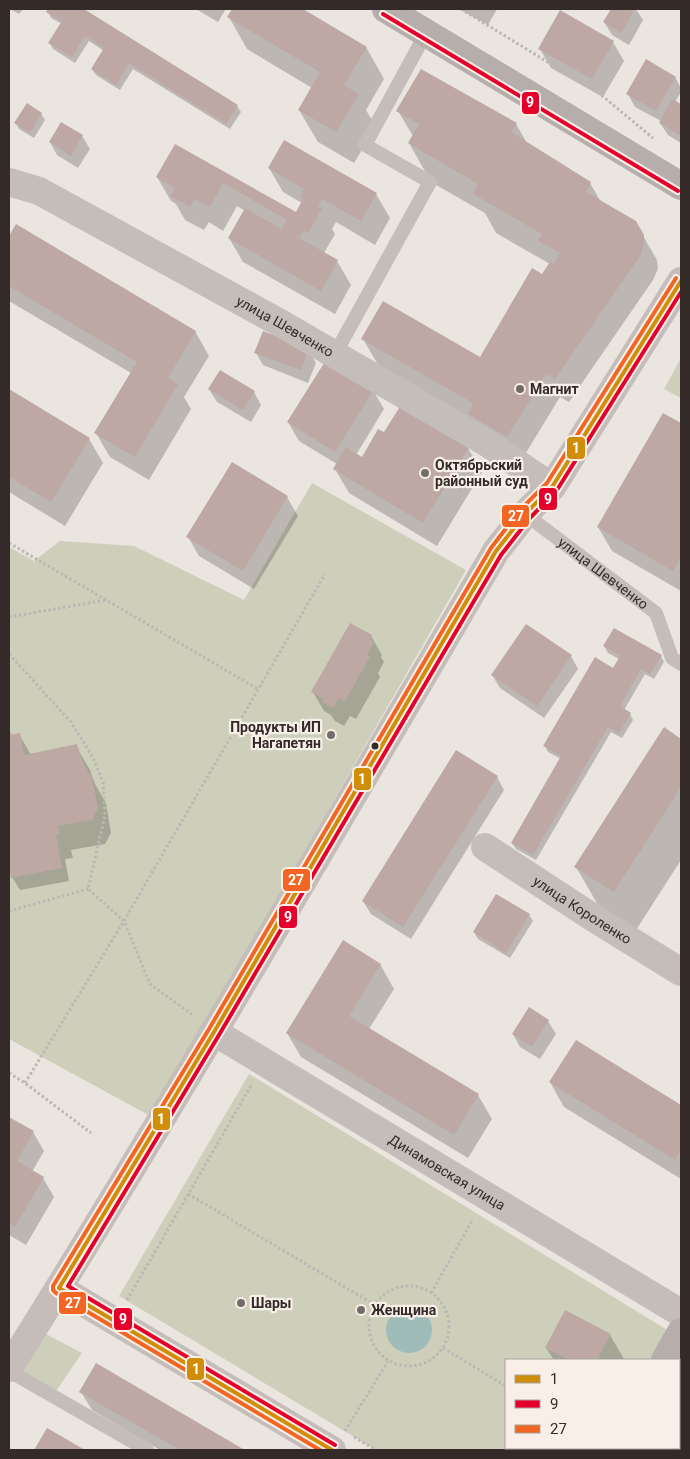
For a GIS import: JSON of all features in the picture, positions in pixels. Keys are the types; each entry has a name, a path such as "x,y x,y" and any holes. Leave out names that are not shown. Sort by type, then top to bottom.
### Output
{"street":[{"path":"386,9 681,186"},
{"name":"улица Шевченко","path":"9,182 39,191 282,324 487,443 552,487"},
{"path":"9,1369 214,1032 496,551 526,514 552,487 677,297"},
{"name":"улица Короленко","path":"485,847 681,972"},
{"name":"Динамовская улица","path":"214,1032 681,1313"},
{"path":"59,1288 338,1441"},
{"path":"666,1359 681,1332"}],"lane":[{"path":"335,354 430,182 365,145 426,33"},
{"name":"улица Шевченко","path":"526,514 656,613 672,658 681,664"},
{"path":"9,1369 146,1450"}],"path":[{"path":"461,9 600,94 655,139"},
{"path":"9,543 258,689"},
{"path":"25,1083 124,921 325,574"},
{"path":"9,617 106,600"},
{"path":"9,654 71,722 93,758 103,782 105,816 88,889"},
{"path":"88,889 124,921 150,984 214,1032"},
{"path":"9,911 88,889"},
{"path":"127,1301 265,1062"},
{"path":"9,1073 91,1133"},
{"path":"188,1194 375,1305"},
{"path":"431,1293 473,1219"},
{"path":"401,1287 420,1287 431,1293 443,1304 449,1318 449,1334 444,1348 432,1359 418,1366 402,1366 388,1361 378,1352 372,1341 369,1329 370,1316 375,1305 384,1295 401,1287"},
{"path":"444,1348 505,1385"},
{"path":"338,1441 388,1361"}],"green space":[{"path":"681,358 681,398 664,389"},
{"path":"312,483 466,570 152,1117 9,1039 9,547 34,561 60,541 134,546 244,600"},
{"path":"249,1074 669,1331 652,1359 505,1359 505,1449 595,1450 376,1450 119,1296"},
{"path":"42,1332 82,1353 56,1391 16,1370"}],"water":[{"path":"409,1307 422,1311 428,1317 432,1330 428,1343 422,1349 409,1353 396,1349 390,1343 386,1330 390,1317 396,1311"}],"building":[{"path":"48,9 84,9 238,105 226,124 129,63 116,85 91,69 104,48 85,36 72,57 48,43 62,21 46,12"},
{"path":"232,9 303,9 367,47 344,85 359,94 336,132 298,110 320,72 227,17"},
{"path":"611,9 635,9 621,33 603,22"},
{"path":"560,10 614,41 592,79 538,49"},
{"path":"646,59 676,77 656,111 626,94"},
{"path":"421,69 517,123 511,132 591,182 586,192 636,221 644,235 644,244 640,256 555,379 546,374 507,437 468,414 473,403 361,339 383,301 480,357 532,268 542,274 550,262 554,264 560,253 538,241 542,234 473,194 478,184 408,143 419,124 396,111"},
{"path":"672,99 681,104 681,136 659,123"},
{"path":"27,103 42,113 30,133 14,123"},
{"path":"61,122 83,135 71,156 49,142"},
{"path":"284,140 377,193 361,221 322,199 318,206 322,209 308,233 304,230 299,238 338,260 321,291 228,238 245,208 281,229 287,220 223,183 210,207 195,199 190,207 170,196 175,188 156,177 175,144 296,212 303,199 300,197 304,189 268,168"},
{"path":"16,224 196,331 168,378 178,384 135,457 94,433 137,362 9,286 9,236"},
{"path":"263,331 309,349 301,370 254,353"},
{"path":"326,360 374,389 335,452 287,422"},
{"path":"220,370 255,391 243,410 208,389"},
{"path":"9,389 90,438 51,502 9,477"},
{"path":"401,405 469,447 423,523 333,469 346,447 362,457 378,429 384,432"},
{"path":"663,413 681,423 681,557 673,571 597,527"},
{"path":"232,462 288,496 243,571 186,537"},
{"path":"350,623 372,635 370,640 374,642 367,655 370,657 345,701 339,698 333,708 322,702 324,699 311,692"},
{"path":"526,624 572,655 537,706 491,675"},
{"path":"614,628 662,655 650,674 641,669 620,706 631,713 619,733 608,727 533,855 511,843 561,756 543,746 595,657 613,668 620,656 603,646"},
{"path":"664,727 681,739 681,787 614,892 574,867"},
{"path":"20,733 24,755 77,744 83,763 92,777 98,808 92,820 58,826 60,834 56,834 62,868 11,878 9,865 9,735"},
{"path":"456,750 498,776 403,927 362,901"},
{"path":"496,894 530,914 506,953 473,932"},
{"path":"343,940 381,964 349,1016 479,1094 454,1135 286,1033"},
{"path":"529,1007 549,1020 532,1047 512,1034"},
{"path":"576,1040 681,1105 681,1150 675,1160 549,1082"},
{"path":"9,1117 34,1131 17,1161 44,1177 15,1227 9,1223"},
{"path":"565,1310 611,1334 598,1359 567,1359 545,1348"},
{"path":"96,1363 243,1449 180,1450 79,1392"},
{"path":"47,1428 85,1450 34,1450"}],"transit line":[{"name":"9","path":"383,14 678,191"},
{"name":"27","path":"320,1450 56,1293 53,1290 53,1286 209,1029 491,548 520,510 547,483 676,278"},
{"name":"1","path":"59,1288 214,1032 496,551 525,514 552,487 681,281"},
{"name":"9","path":"335,1445 68,1286 219,1035 501,555 530,518 557,490 681,292"},
{"name":"1","path":"59,1288 332,1450"}],"place":[{"name":"Магнит","path":"520,389"},
{"name":"Октябрьский районный суд","path":"425,473"},
{"name":"Продукты ИП Нагапетян","path":"331,735"},
{"name":"Шары","path":"241,1303"},
{"name":"Женщина","path":"361,1310"}]}
